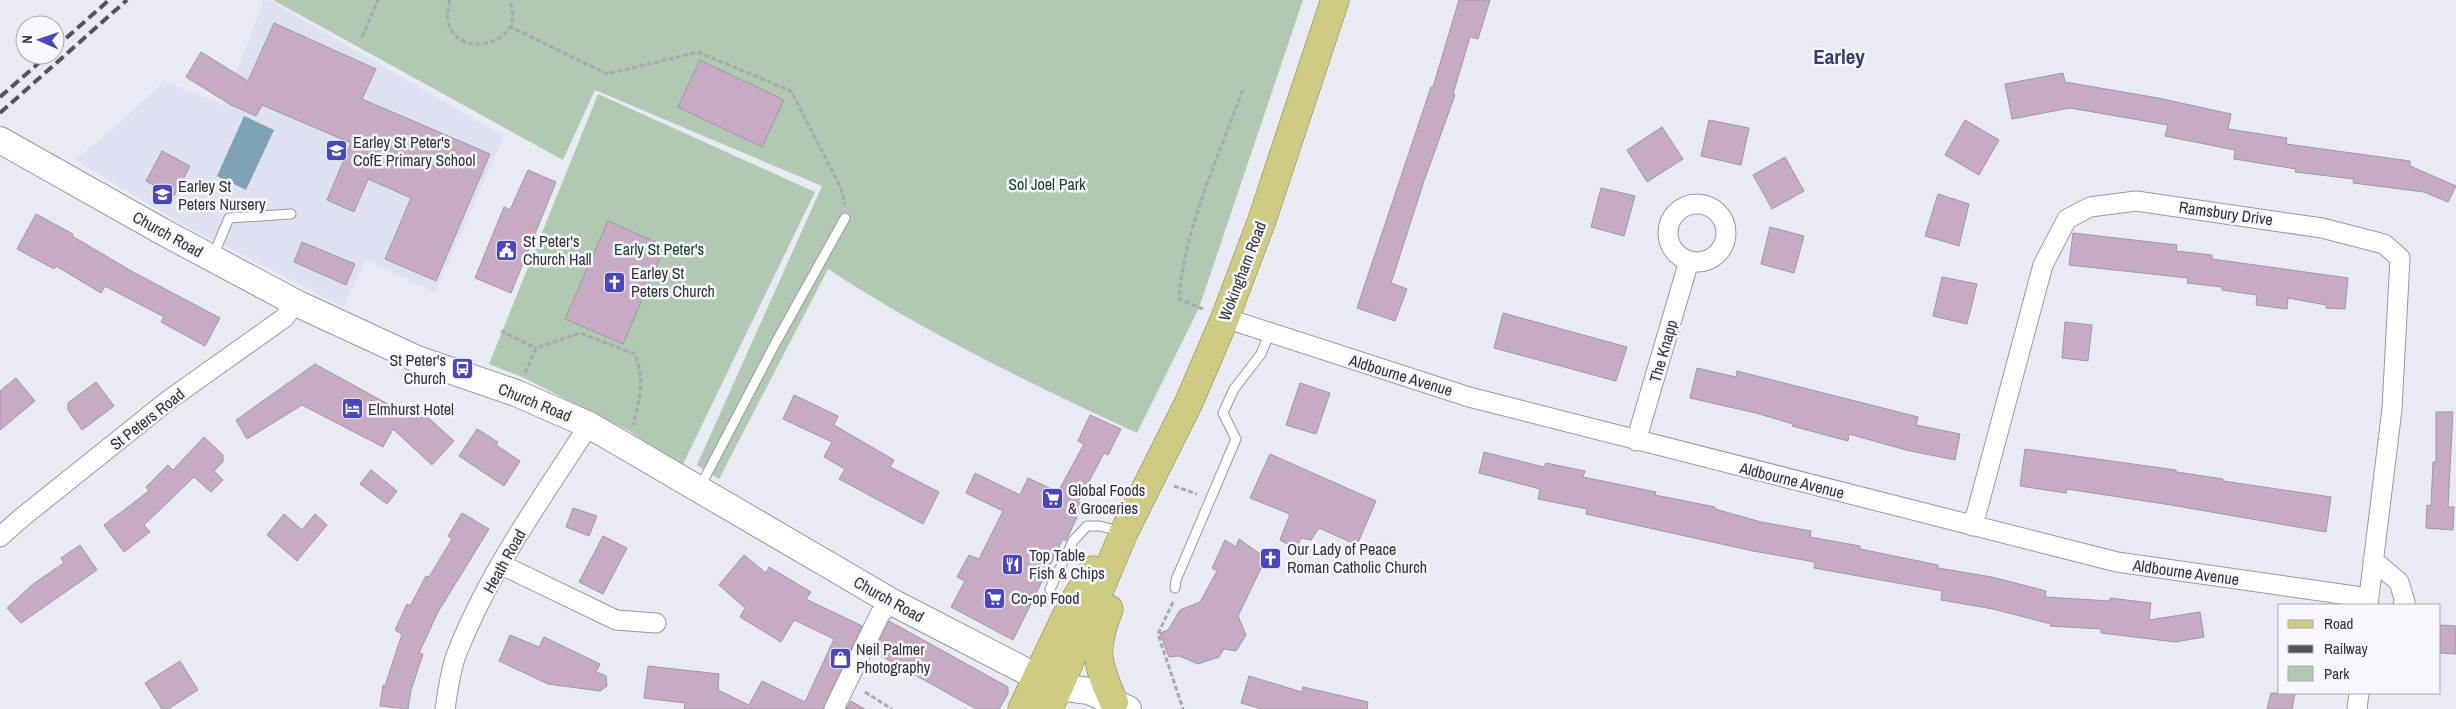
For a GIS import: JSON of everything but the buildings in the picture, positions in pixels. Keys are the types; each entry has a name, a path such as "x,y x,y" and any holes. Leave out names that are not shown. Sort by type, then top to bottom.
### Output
{"main road":[{"name":"Wokingham Road","path":"1022,709 1048,691 1189,402 1216,314 1262,220 1335,0"},
{"name":"Church Road","path":"8,144 296,303 417,359 516,393 589,425 623,443 698,490 1048,691"},
{"name":"Wokingham Road","path":"1048,691 1069,610 1101,559 1124,532"},
{"path":"1121,706 1104,679 1097,650 1102,627 1130,557 1124,532"},
{"path":"1048,691 1089,691 1121,706"},
{"path":"1048,691 1082,709"}],"street":[{"name":"Ramsbury Drive","path":"1973,526 2043,265 2067,219 2090,207 2136,201 2322,228 2384,244 2400,258 2392,409 2369,602"},
{"name":"The Knapp","path":"1636,440 1689,261"},
{"name":"St Peters Road","path":"0,537 20,518 170,399 284,318 296,303"},
{"name":"Aldbourne Avenue","path":"1216,314 1469,397 2117,562 2369,602"},
{"name":"Heath Road","path":"444,709 456,654 519,533 589,425"},
{"path":"2373,560 2399,582 2405,602 2404,604"},
{"path":"502,564 616,620 656,623"},
{"path":"834,709 880,614 892,602"},
{"path":"2357,709 2358,694"}],"lane":[{"path":"212,258 229,218 291,214"},
{"path":"698,490 776,342 845,218"},
{"path":"1175,588 1176,580 1236,439 1223,413 1234,389 1262,354 1270,332"}],"path":[{"path":"362,37 378,0"},
{"path":"450,0 447,18 450,28 466,42 486,45 496,41 509,26 512,15 509,0"},
{"path":"509,26 607,74 698,52 791,92 841,188 845,200 845,218"},
{"path":"1216,314 1179,299 1181,270 1197,216 1243,89"},
{"path":"501,331 536,348 580,333 636,354 642,372 640,397 631,432 623,443"},
{"path":"516,393 536,348"},
{"path":"1174,486 1210,499"},
{"path":"1175,588 1175,596 1158,634 1183,709"},
{"path":"847,682 892,709"}],"shaded area":[{"name":"Earley St Peter's CofE Primary School","path":"264,0 268,0 504,136 435,293 366,259 343,307 180,223 75,160 124,119 164,81 224,105"}],"green space":[{"name":"Sol Joel Park","path":"273,0 1303,0 1199,308 1137,433 979,357 865,293 828,269 719,479 697,465 822,186 595,90 563,160"},
{"name":"Early St Peter's","path":"598,94 815,192 683,464 662,456 631,432 522,377 489,364"}],"water":[{"path":"244,116 274,130 246,190 217,176"}],"railway":[{"path":"65,39 109,0"},
{"path":"0,113 127,0"},
{"path":"0,97 37,65"}],"place":[{"name":"Earley St Peter's CofE Primary School","path":"337,151"},
{"name":"Earley St Peters Nursery","path":"162,195"},
{"name":"St Peter's Church Hall","path":"507,250"},
{"name":"Earley St Peters Church","path":"615,282"},
{"name":"St Peter's Church","path":"462,369"},
{"name":"Elmhurst Hotel","path":"352,409"},
{"name":"Global Foods & Groceries","path":"1052,499"},
{"name":"Our Lady of Peace Roman Catholic Church","path":"1271,558"},
{"name":"Top Table Fish & Chips","path":"1013,564"},
{"name":"Co-op Food","path":"995,598"},
{"name":"Neil Palmer Photography","path":"840,658"}],"district":[{"name":"Earley","path":"1839,56"}]}
